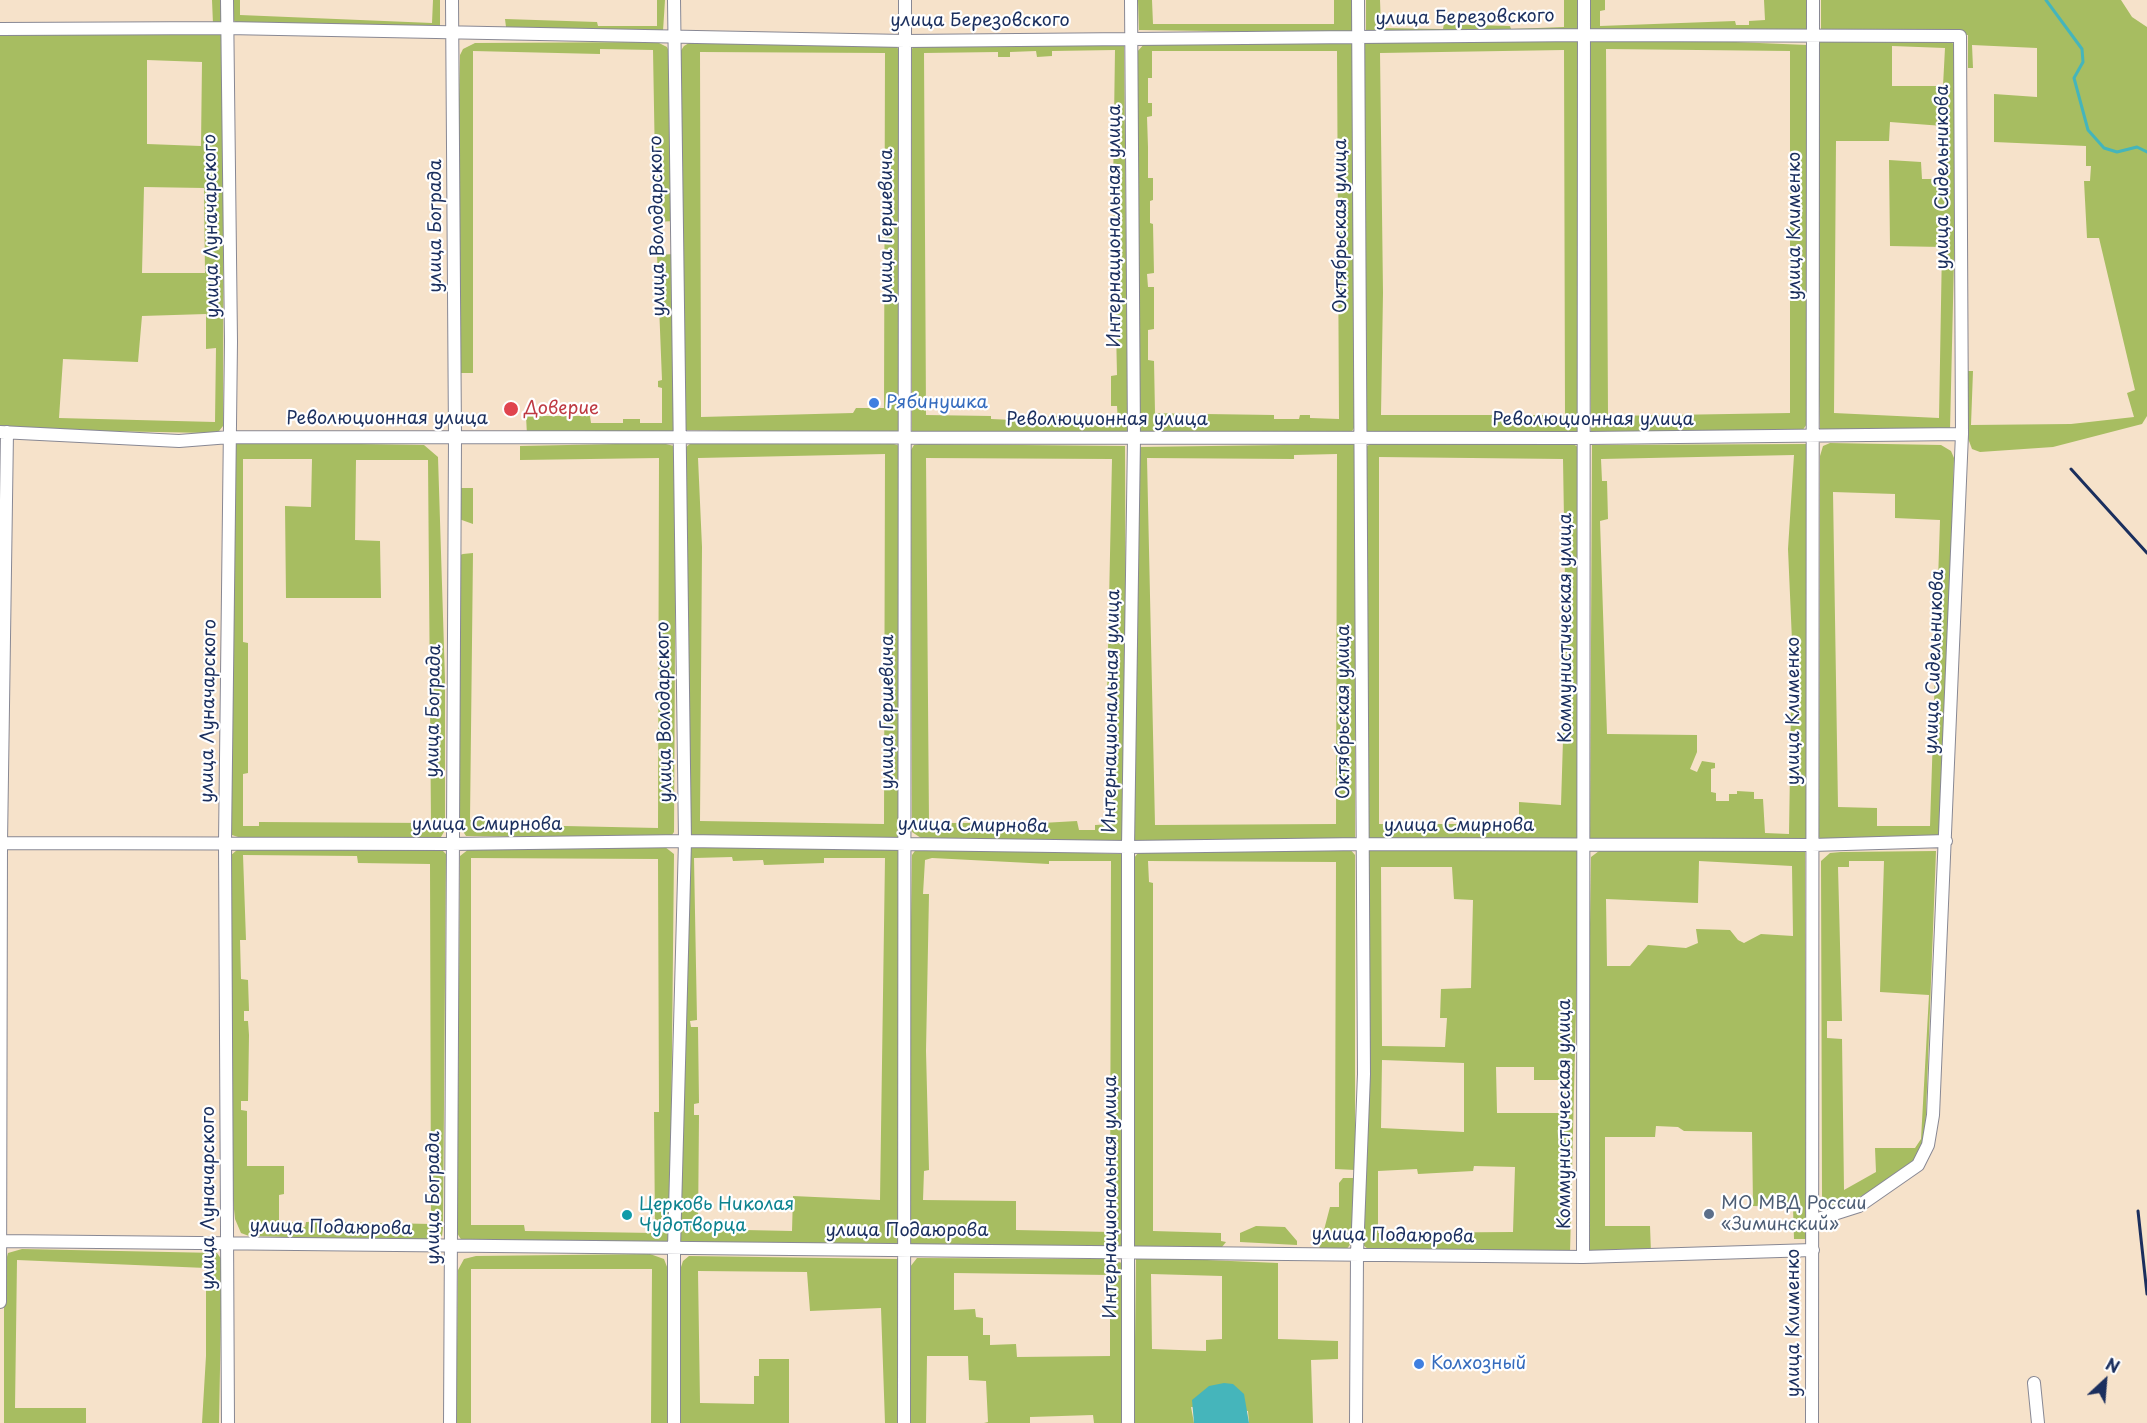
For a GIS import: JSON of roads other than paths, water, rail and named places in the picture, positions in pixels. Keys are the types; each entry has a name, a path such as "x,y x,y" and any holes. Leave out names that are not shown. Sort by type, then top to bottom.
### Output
{"street":[{"name":"улица Луначарского","path":"227,0 231,341 225,842 228,1423"},
{"name":"улица Бограда","path":"450,1423 453,1247 451,844 455,438 452,0"},
{"name":"улица Володарского","path":"674,0 685,841 674,1248 674,1423"},
{"name":"улица Гершевича","path":"904,1423 905,0"},
{"name":"Интернациональная улица","path":"1128,1423 1128,847 1134,438 1131,0"},
{"name":"Октябрьская улица","path":"1356,1423 1357,1254 1364,1074 1358,0"},
{"name":"Коммунистическая улица","path":"1583,1257 1584,0"},
{"name":"улица Клименко","path":"1812,1423 1813,0"},
{"name":"улица Березовского","path":"0,29 227,28 905,41 1584,35 1960,36"},
{"name":"улица Сидельникова","path":"1812,1221 1859,1206 1918,1165 1928,1145 1933,1115 1962,434 1960,36"},
{"name":"Революционная улица","path":"3,432 179,441 230,437 1585,438 1962,434"},
{"path":"0,1302 3,432"},
{"name":"улица Смирнова","path":"0,843 451,844 685,841 1128,847 1363,844 1812,845 1946,841"},
{"name":"улица Подаюрова","path":"0,1241 1583,1257 1813,1250"},
{"path":"2034,1383 2038,1423"}],"water":[{"path":"1233,1384 1244,1394 1249,1423 1194,1423 1192,1400 1209,1386"}],"waterway":[{"path":"2046,0 2082,49 2083,62 2074,78 2088,130 2104,148 2117,152 2137,147 2147,152"}],"railway":[{"path":"2071,469 2147,553"},
{"path":"2138,1211 2147,1294"}],"place":[{"name":"Рябинушка","path":"874,403"},
{"name":"Доверие","path":"511,409"},
{"name":"МО МВД России «Зиминский»","path":"1709,1214"},
{"name":"Церковь Николая Чудотворца","path":"627,1215"},
{"name":"Колхозный","path":"1419,1364"}]}
